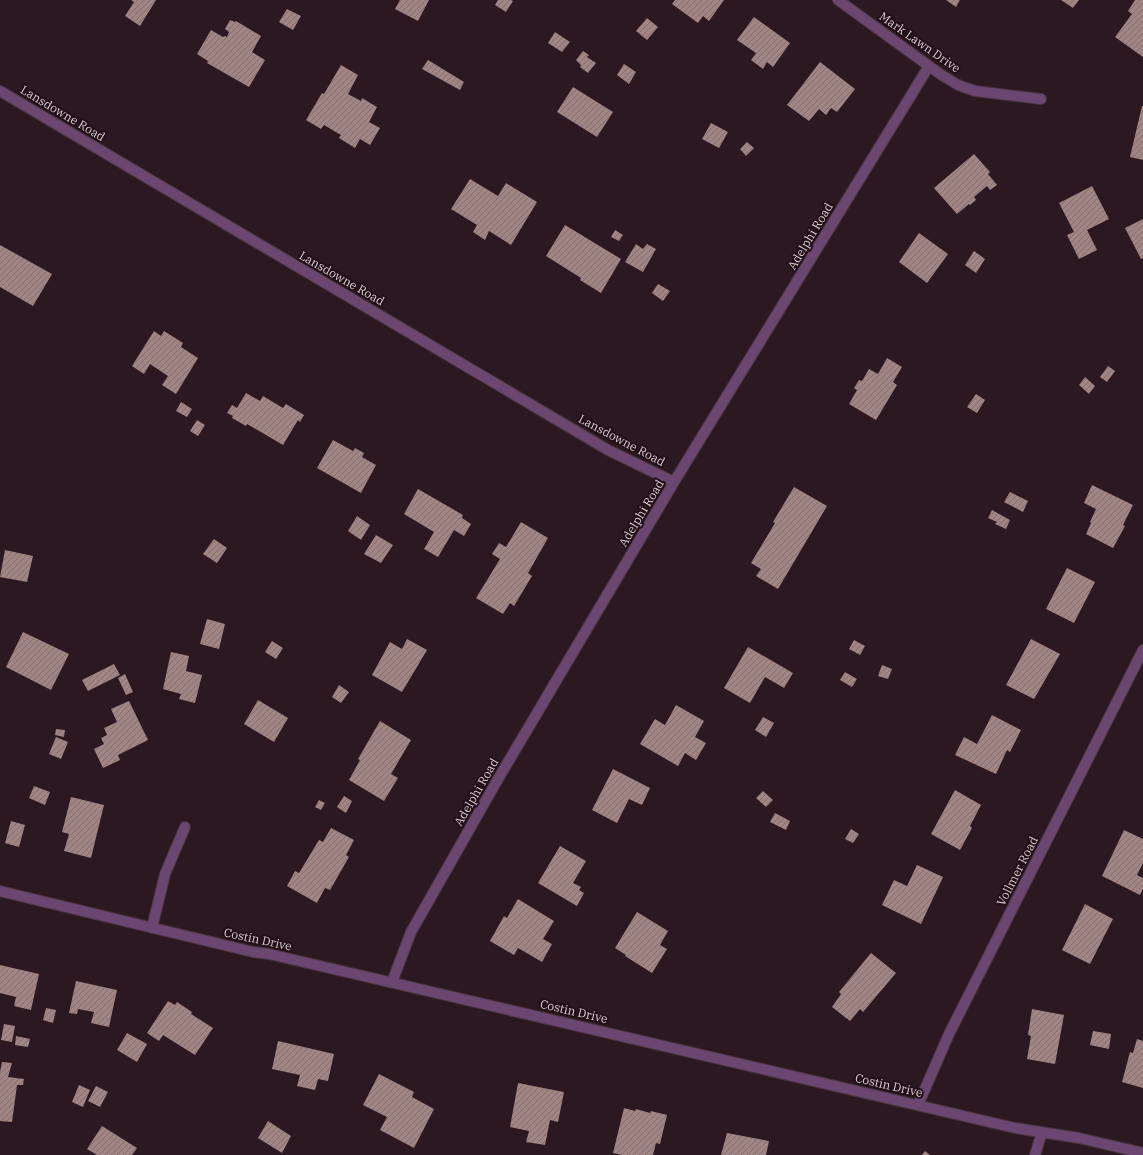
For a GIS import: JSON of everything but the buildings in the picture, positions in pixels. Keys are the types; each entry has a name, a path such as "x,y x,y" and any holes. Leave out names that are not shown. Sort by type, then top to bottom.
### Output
{"street":[{"name":"Mark Lawn Drive","path":"838,0 929,66 958,85 975,91 1041,99"},
{"name":"Adelphi Road","path":"392,982 411,932 498,779 674,482 929,66"},
{"name":"Lansdowne Road","path":"0,91 608,450 674,482"},
{"name":"Vollmer Road","path":"918,1105 949,1034 1142,656"},
{"path":"152,928 165,874 185,827"},
{"name":"Costin Drive","path":"0,891 253,952 268,954 392,982 1015,1128 1079,1138 1143,1153"},
{"path":"1035,1155 1042,1132"}]}
